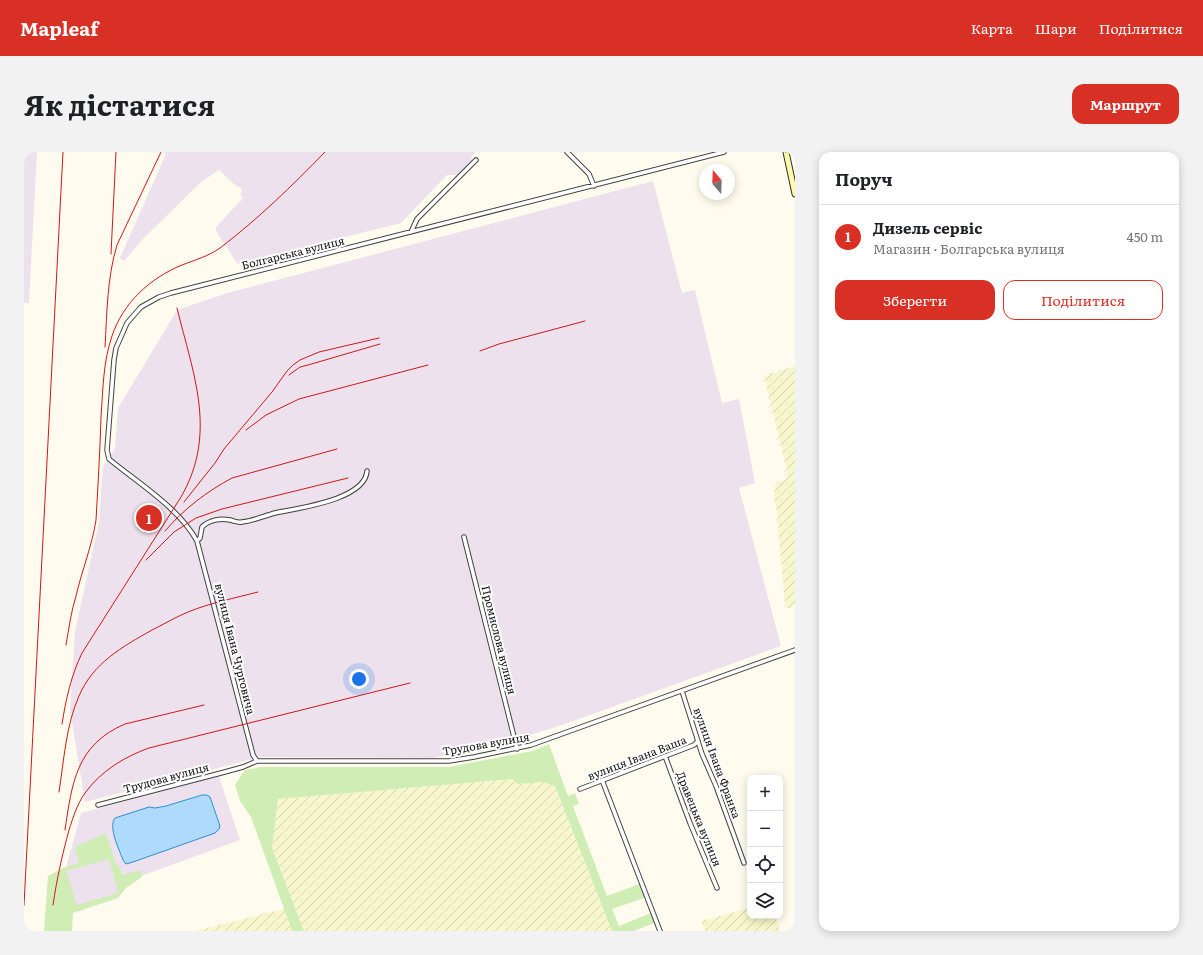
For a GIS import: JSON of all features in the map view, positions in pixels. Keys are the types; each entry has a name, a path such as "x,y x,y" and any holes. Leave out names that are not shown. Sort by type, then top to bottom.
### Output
{"street":[{"path":"567,152 589,174 594,186"},
{"name":"Болгарська вулиця","path":"197,541 189,528 173,510 109,459 107,450 115,354 127,323 141,307 171,293 724,152"},
{"path":"786,152 795,194"},
{"path":"411,232 417,219 476,160"},
{"path":"197,541 200,538 202,527 210,521 229,520 243,522 344,496 354,491 364,482 367,476 367,471"},
{"name":"Промислова вулиця","path":"464,537 517,749"},
{"name":"вулиця Івана Чурговича","path":"197,541 253,755 257,761"},
{"name":"Трудова вулиця","path":"98,805 235,769 257,761 449,761 517,749 550,739 795,650"},
{"name":"вулиця Івана Франка","path":"682,691 698,741 744,863"},
{"name":"вулиця Івана Ваша","path":"580,789 694,746 698,741"},
{"name":"Дравецька вулиця","path":"665,756 690,823 717,888"},
{"path":"602,780 660,931"}],"shaded area":[{"path":"24,152 37,152 29,303 24,303"},
{"path":"163,152 476,152 471,157 472,161 458,175 447,175 401,223 286,252 243,265 237,263 216,231 216,227 243,198 240,194 242,192 241,188 236,186 219,170 201,182 143,239 124,261 120,258 166,154"},
{"path":"653,181 682,293 695,290 722,403 739,399 755,483 739,488 781,646 562,725 501,744 433,758 261,757 85,802 70,710 75,631 99,522 103,466 115,448 118,408 177,310 224,294"},
{"path":"795,366 795,606 788,608 785,606 777,512 774,498 775,484 787,478 788,475 764,376"},
{"path":"219,776 240,840 144,875 125,887 117,897 75,910 65,871 81,813"},
{"path":"513,779 519,784 543,782 555,786 612,931 304,931 272,848 278,799"},
{"path":"284,909 292,931 195,931"},
{"path":"747,909 747,919 776,919 780,931 705,931 701,921"}],"green space":[{"path":"549,744 568,796 575,793 579,804 573,806 607,896 642,883 647,897 612,909 619,926 653,912 657,922 634,931 612,931 555,786 543,782 518,784 513,779 278,799 272,848 304,931 292,931 251,817 240,801 235,785 245,770 261,767 449,767 532,751"},
{"path":"106,833 115,861 123,875 141,870 142,877 126,888 118,898 73,913 72,931 44,931 48,876 63,868 79,863 75,847","holes":["109,859 118,893 77,905 66,871"]}],"water":[{"path":"202,795 207,795 210,797 220,826 215,833 126,864 123,860 113,832 113,822 115,818 149,807 155,808 166,806"}],"railway":[{"path":"24,905 63,152"},
{"path":"111,254 116,152"},
{"path":"105,347 109,283 117,245 161,152"},
{"path":"66,645 78,586 96,520 104,376 109,346 117,324 131,302 149,284 170,270 216,251 248,226 325,152"},
{"path":"62,724 69,688 82,653 181,497 192,473 198,450 200,426 199,403 190,356 177,308"},
{"path":"480,351 499,344 585,321"},
{"path":"184,502 215,463 224,449 293,365 300,360 319,352 379,338"},
{"path":"289,375 300,367 380,344"},
{"path":"246,430 266,415 299,399 428,365"},
{"path":"165,531 180,515 196,502 213,489 232,478 337,449"},
{"path":"146,560 174,532 196,518 222,509 348,478"},
{"path":"59,792 71,719 85,684 100,665 130,643 184,614 214,603 258,592"},
{"path":"53,905 66,840 80,802 91,785 106,771 122,760 149,748 410,683"},
{"path":"65,830 74,781 86,754 96,743 109,733 125,724 204,705"}],"place":[{"name":"Дизель сервіс","path":"149,518"}]}
